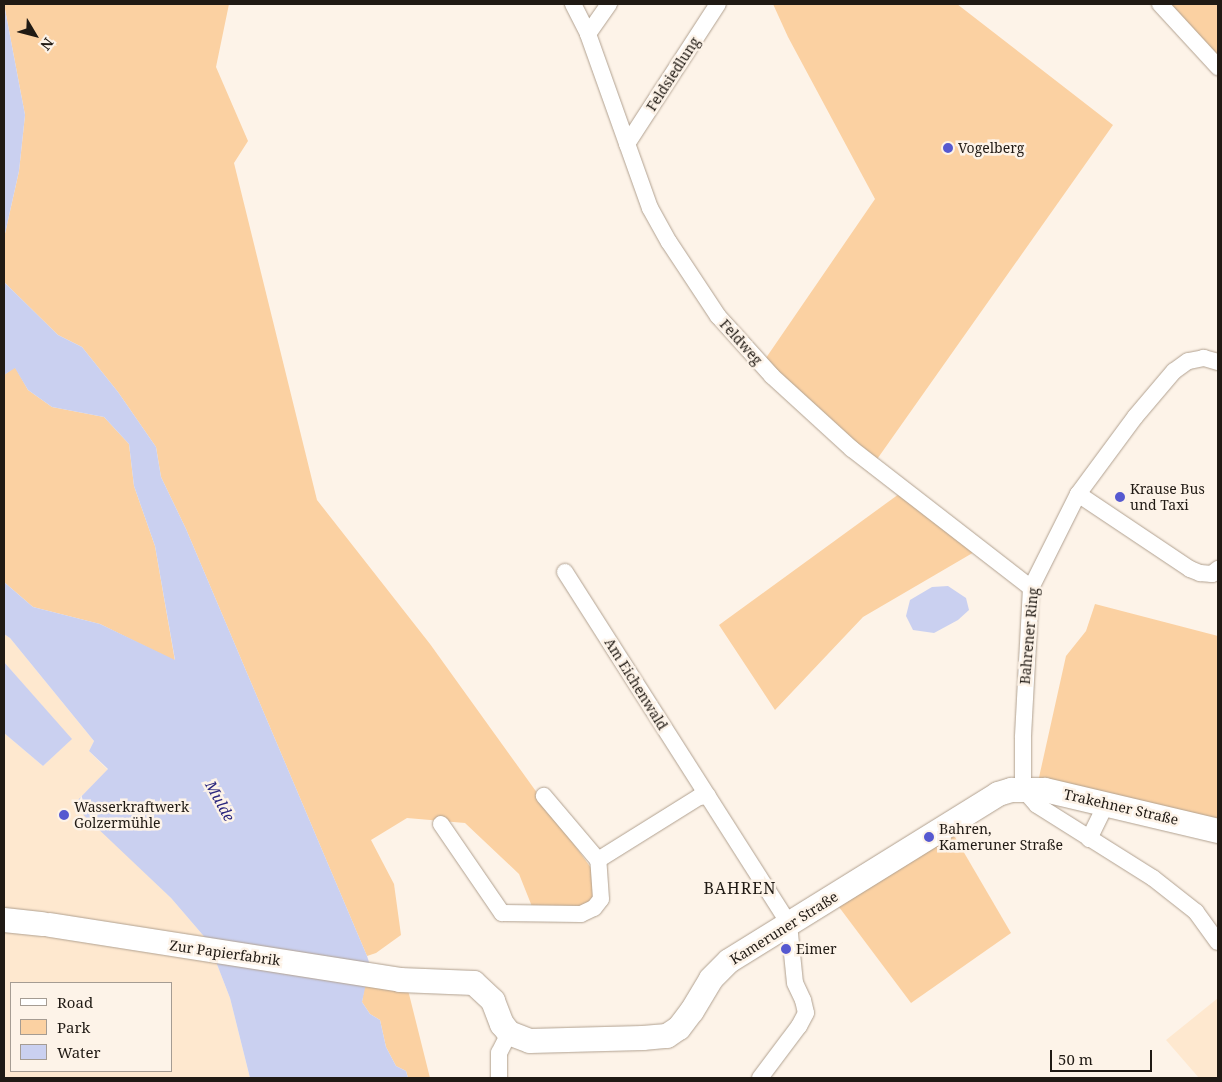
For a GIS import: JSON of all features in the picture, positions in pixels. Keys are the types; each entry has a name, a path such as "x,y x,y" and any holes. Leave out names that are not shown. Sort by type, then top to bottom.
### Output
{"street":[{"name":"Feldweg","path":"573,4 588,34 650,208 669,242 718,316 750,353 852,449 1031,588"},
{"path":"588,34 608,4"},
{"name":"Feldsiedlung","path":"627,144 718,4"},
{"path":"1160,4 1218,67"},
{"name":"Bahrener Ring","path":"1022,789 1031,588 1078,494 1136,417 1174,372 1188,361 1204,358 1218,362"},
{"path":"1078,494 1190,569 1200,573 1212,574 1218,569"},
{"name":"Am Eichenwald","path":"565,572 790,924"},
{"path":"1022,789 1037,805 1153,878 1196,912 1218,942"},
{"name":"Trakehner Straße","path":"1022,789 1045,790 1218,831"},
{"name":"Kameruner Straße","path":"509,1033 530,1041 667,1036 678,1028 692,1011 711,979 729,961 998,794 1022,789"},
{"path":"441,824 502,913 581,914 594,908 601,899 598,860 544,796"},
{"path":"598,860 699,797 708,796"},
{"path":"1089,839 1106,804"},
{"name":"Zur Papierfabrik","path":"4,920 400,980 474,983 493,1001 502,1024 509,1033"},
{"path":"760,1078 799,1026 806,1013 803,1000 794,983 790,924"},
{"path":"499,1078 499,1053 509,1033"}],"shaded area":[{"path":"4,634 10,638 94,741 89,751 108,770 74,804 171,898 208,941 230,998 250,1078 4,1078 4,733 43,766 71,739 4,662"},
{"path":"1218,998 1218,1078 1199,1078 1166,1040"}],"green space":[{"path":"4,4 229,4 216,67 248,141 234,163 317,500 430,644 594,872 595,893 590,905 576,910 533,909 519,874 465,823 407,818 371,840 394,884 401,935 376,953 367,956 186,529 161,477 156,447 118,392 82,347 58,335 4,282 4,238 19,171 25,115"},
{"path":"773,4 957,4 1113,125 868,472 757,371 875,199 788,37"},
{"path":"1160,4 1218,4 1218,68"},
{"path":"15,367 28,390 52,407 104,417 129,444 134,486 155,546 175,661 100,624 33,607 4,582 4,375"},
{"path":"899,494 976,551 863,617 775,710 719,625"},
{"path":"1095,604 1218,636 1218,822 1038,782 1066,656 1086,631"},
{"path":"952,832 1011,933 911,1003 836,903"},
{"path":"365,983 408,990 430,1078 408,1078 406,1071 396,1066 386,1047 380,1020 370,1014 362,1002"}],"water":[{"path":"4,4 25,115 19,171 4,238"},
{"name":"Mulde","path":"4,282 58,335 82,347 118,392 156,447 161,477 186,529 367,956 370,965 362,1002 370,1014 380,1020 386,1047 396,1066 406,1071 408,1078 250,1078 230,998 208,941 171,898 73,805 108,769 89,751 94,741 10,638 4,634 4,582 33,607 100,624 175,660 155,546 134,486 129,444 104,417 52,407 28,390 15,368 4,375"},
{"path":"948,586 966,598 969,610 958,620 934,633 913,630 906,616 910,600 932,587"},
{"path":"4,662 72,739 43,766 4,733"}],"place":[{"name":"Vogelberg","path":"948,148"},
{"name":"Krause Bus und Taxi","path":"1120,497"},
{"name":"Wasserkraftwerk Golzermühle","path":"64,815"},
{"name":"Bahren, Kameruner Straße","path":"929,837"},
{"name":"Eimer","path":"786,949"}],"district":[{"name":"BAHREN","path":"740,888"}]}
